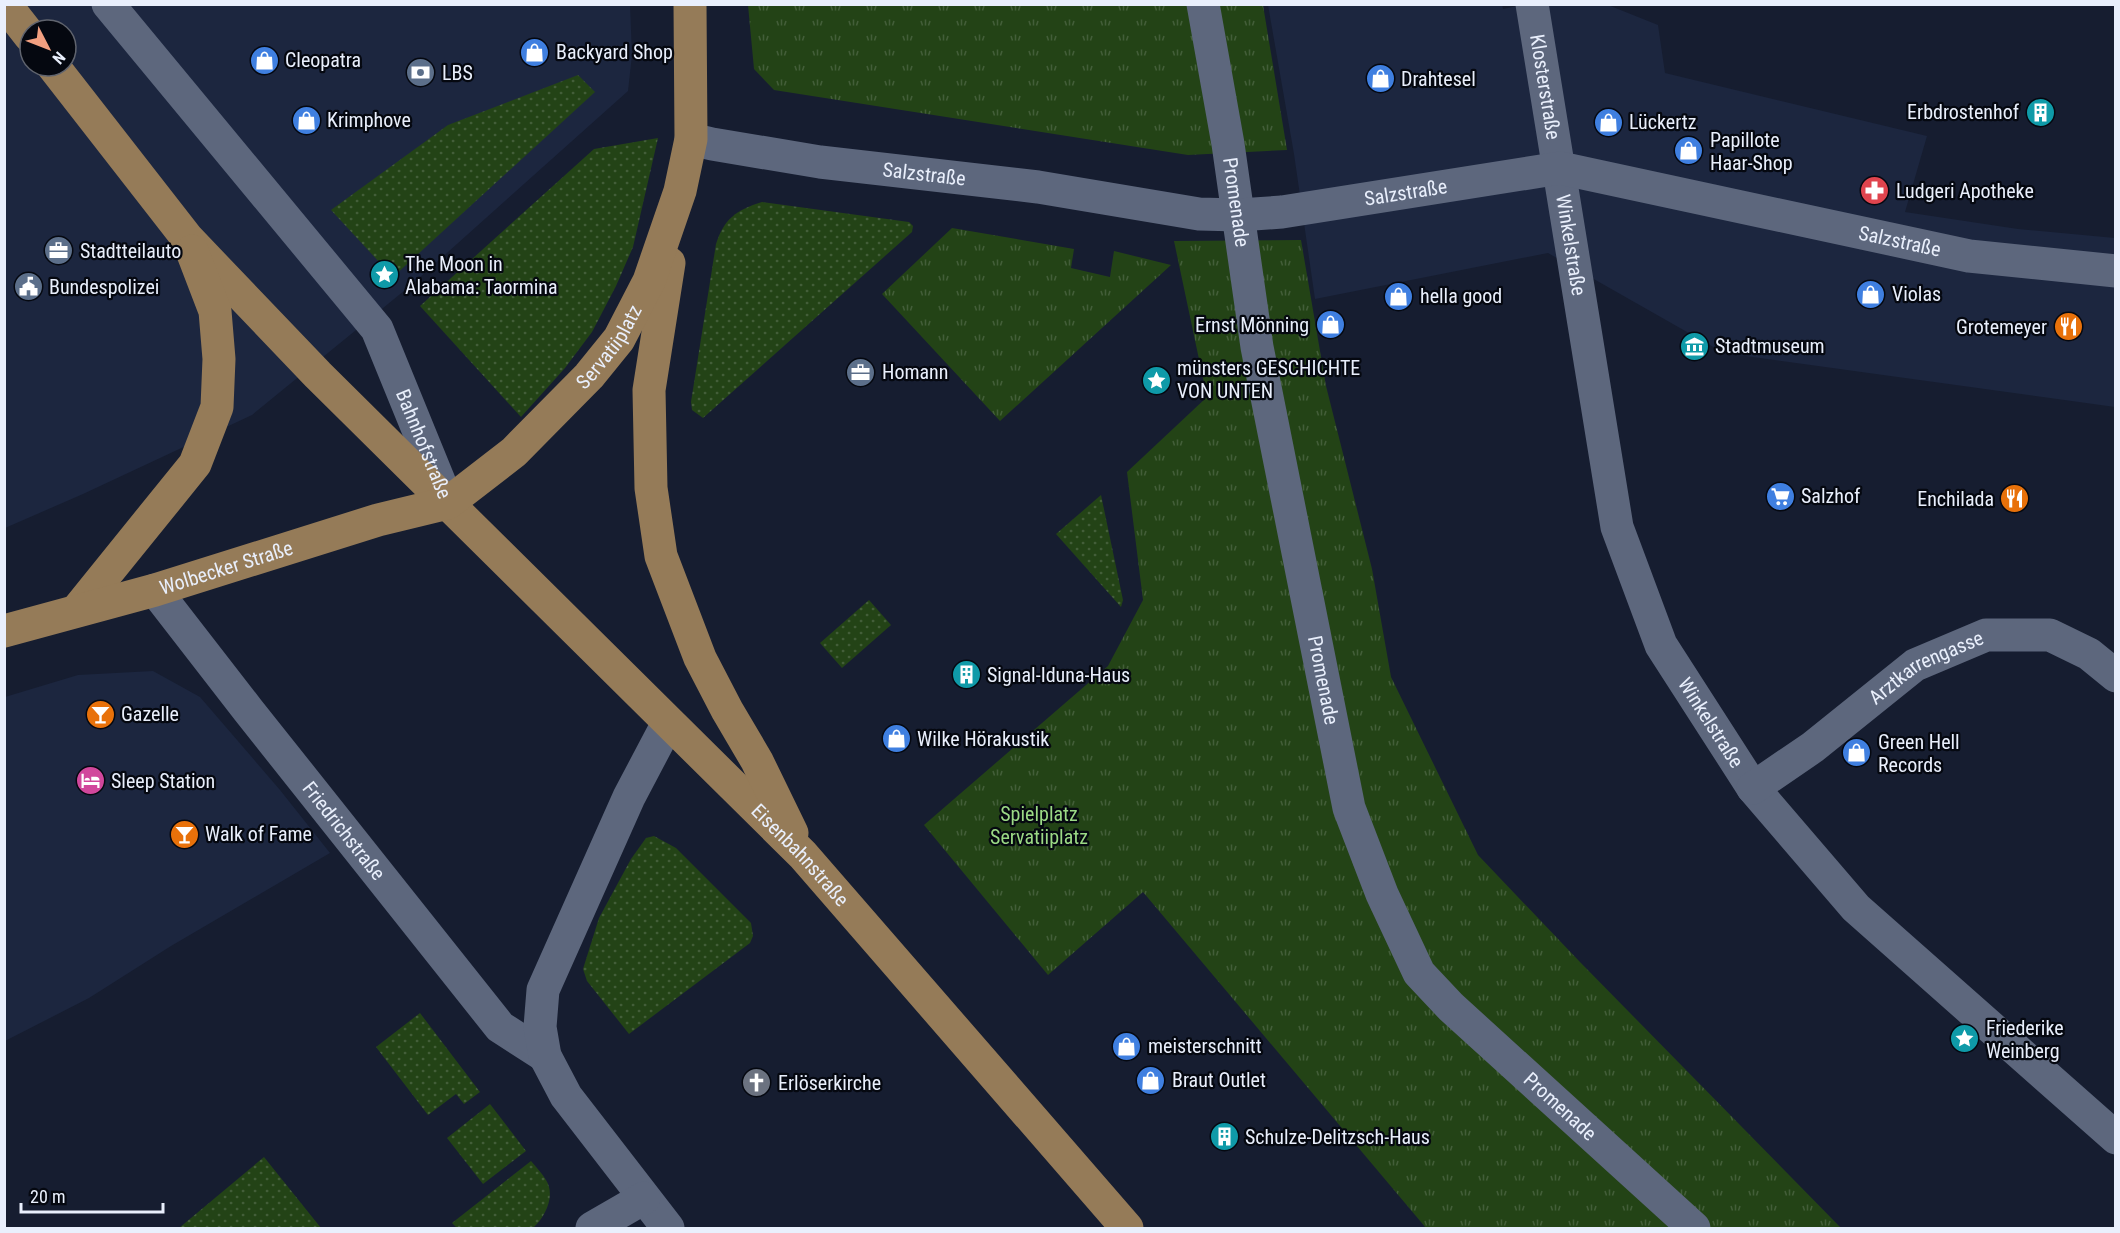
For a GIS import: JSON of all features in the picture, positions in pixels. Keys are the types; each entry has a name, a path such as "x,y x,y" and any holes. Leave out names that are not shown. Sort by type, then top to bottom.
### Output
{"main road":[{"path":"5,4 18,21"},
{"name":"Servatiiplatz","path":"448,503 514,452 589,376 619,339 649,281 680,191 691,139 690,4"},
{"name":"Bahnhofstraße","path":"62,78 188,238 318,375 448,503"},
{"path":"680,191 649,390 651,488 661,556 700,658 757,761 803,855"},
{"path":"77,610 195,464 217,407 219,359 215,311 188,238"},
{"name":"Wolbecker Straße","path":"4,631 155,590 378,520 448,503"},
{"name":"Eisenbahnstraße","path":"448,503 803,855 1127,1228"}],"street":[{"name":"Bahnhofstraße","path":"108,4 377,329 448,503"},
{"name":"Promenade","path":"1203,4 1227,136 1257,347 1334,739 1349,808 1382,894 1419,973 1427,982 1451,1007 1694,1228"},
{"name":"Klosterstraße","path":"1532,4 1560,168"},
{"name":"Salzstraße","path":"691,139 820,162 1038,188 1199,214 1239,215 1282,212 1560,168 1969,256 2115,271"},
{"name":"Winkelstraße","path":"1560,168 1617,527 1660,645 1753,788 1856,908 2115,1138"},
{"name":"Friedrichstraße","path":"155,590 500,1027 546,1056"},
{"name":"Arztkarrengasse","path":"1753,788 1813,747 1915,665 1986,635 2050,635 2089,654 2115,676"},
{"path":"668,723 629,797 543,990 540,1027 546,1056 566,1096 668,1228"},
{"path":"592,1228 644,1198"}],"shaded area":[{"path":"1502,4 1503,9 1527,4 1608,5 1658,25 1665,73 1927,136 1905,212 2018,229 2115,238 2115,407 1724,353 1548,253 1315,299 1294,154 1268,5"},
{"path":"5,5 630,5 632,55 628,91 410,286 252,415 5,528"},
{"path":"153,671 200,697 280,790 330,853 171,946 89,998 5,1041 5,697 78,675"}],"green space":[{"path":"748,5 1263,5 1287,150 1188,155 774,90 754,69"},
{"path":"578,75 595,92 393,277 331,210 448,125"},
{"path":"658,138 633,247 616,286 592,332 565,368 521,417 420,306 594,149"},
{"path":"762,202 909,222 913,226 912,232 703,418 692,410 691,402 716,244 723,228 732,217 745,208"},
{"path":"952,228 1074,249 1071,268 1110,277 1114,251 1171,265 1000,421 882,294"},
{"name":"Spielplatz Servatiiplatz","path":"1301,240 1326,386 1372,569 1391,677 1478,855 1841,1228 1426,1228 1143,892 1048,975 924,825 1108,666 1143,600 1127,472 1207,397 1174,241"},
{"path":"1101,495 1123,600 1121,607 1056,534"},
{"path":"869,600 891,625 842,668 820,643"},
{"path":"654,836 676,848 751,923 753,936 750,943 629,1034 587,981 583,969 599,918 631,859 646,838"},
{"path":"420,1013 480,1092 464,1104 456,1094 428,1115 376,1047"},
{"path":"490,1104 526,1151 483,1184 447,1138"},
{"path":"264,1157 321,1228 179,1228"},
{"path":"531,1161 546,1180 550,1193 548,1206 542,1218 533,1228 457,1228 452,1223"}],"place":[{"name":"Backyard Shop","path":"535,52"},
{"name":"Cleopatra","path":"264,60"},
{"name":"LBS","path":"421,73"},
{"name":"Drahtesel","path":"1380,79"},
{"name":"Erbdrostenhof","path":"2040,112"},
{"name":"Krimphove","path":"306,120"},
{"name":"Lückertz","path":"1608,122"},
{"name":"Papillote Haar-Shop","path":"1689,151"},
{"name":"Ludgeri Apotheke","path":"1875,191"},
{"name":"Stadtteilauto","path":"59,251"},
{"name":"The Moon in Alabama: Taormina","path":"384,275"},
{"name":"Bundespolizei","path":"28,287"},
{"name":"Violas","path":"1871,294"},
{"name":"hella good","path":"1399,296"},
{"name":"Ernst Mönning","path":"1330,325"},
{"name":"Grotemeyer","path":"2068,327"},
{"name":"Stadtmuseum","path":"1694,346"},
{"name":"Homann","path":"861,372"},
{"name":"münsters GESCHICHTE VON UNTEN","path":"1156,380"},
{"name":"Salzhof","path":"1780,496"},
{"name":"Enchilada","path":"2015,499"},
{"name":"Signal-Iduna-Haus","path":"966,675"},
{"name":"Gazelle","path":"100,714"},
{"name":"Wilke Hörakustik","path":"896,739"},
{"name":"Green Hell Records","path":"1857,753"},
{"name":"Sleep Station","path":"90,781"},
{"name":"Walk of Fame","path":"184,834"},
{"name":"Friederike Weinberg","path":"1965,1039"},
{"name":"meisterschnitt","path":"1127,1046"},
{"name":"Braut Outlet","path":"1151,1080"},
{"name":"Erlöserkirche","path":"757,1083"},
{"name":"Schulze-Delitzsch-Haus","path":"1224,1137"}]}
